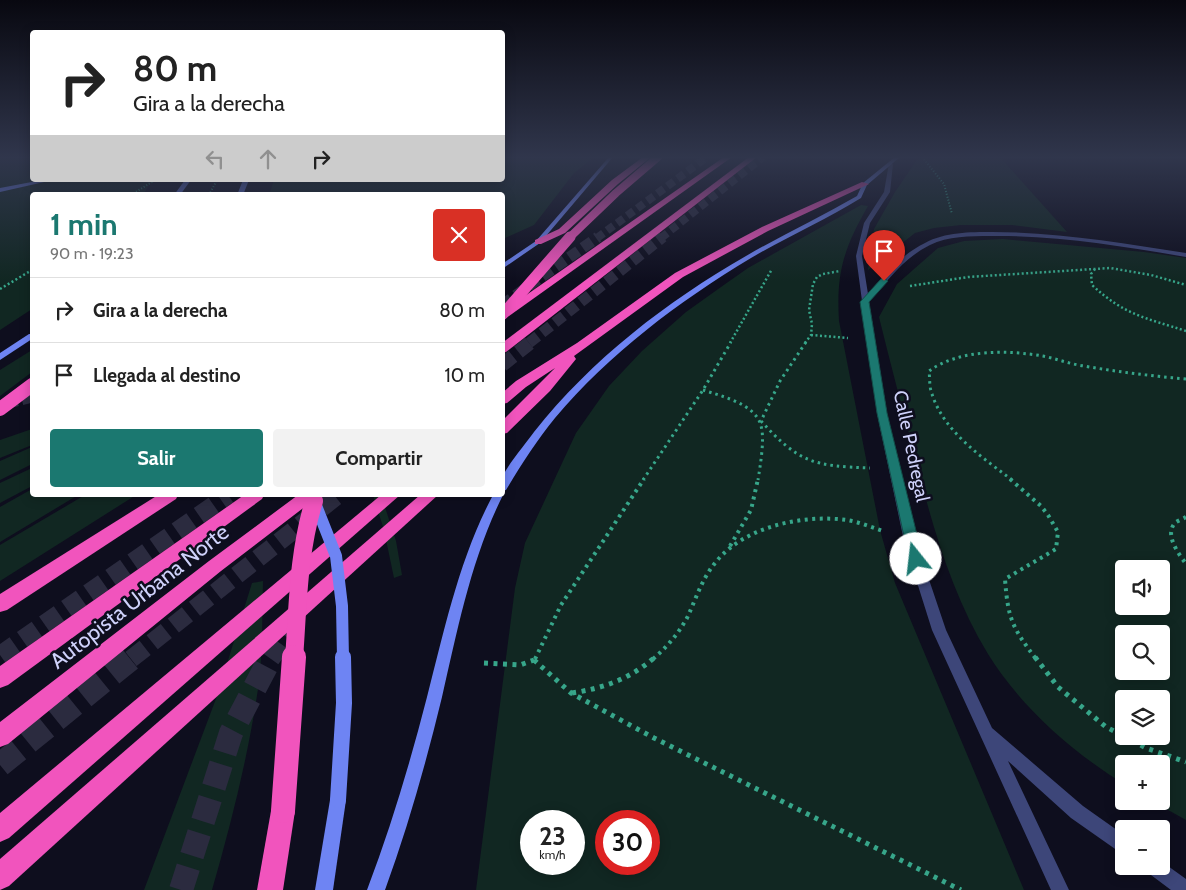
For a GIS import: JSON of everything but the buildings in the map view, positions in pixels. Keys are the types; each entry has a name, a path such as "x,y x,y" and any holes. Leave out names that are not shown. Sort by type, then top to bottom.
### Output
{"highway":[{"path":"538,242 554,236 599,199"},
{"path":"505,313 552,254 609,199"},
{"path":"505,315 669,199"},
{"path":"505,347 699,199"},
{"path":"505,397 521,384 581,346 659,288 701,261 832,199"},
{"path":"505,427 544,388 581,346"},
{"path":"0,409 30,386"},
{"path":"0,604 167,497"},
{"name":"Autopista Urbana Norte","path":"0,678 253,497"},
{"path":"270,890 283,811 302,550 312,497"},
{"name":"Autopista Urbana Norte","path":"0,736 215,566 312,497"},
{"path":"0,828 390,497"},
{"path":"0,877 428,497"}],"main road":[{"path":"505,265 538,242 575,199"},
{"path":"505,482 532,441 565,401 619,347 690,292 756,252 856,199"},
{"path":"0,357 30,337"},
{"path":"312,497 336,556 342,606 344,702 338,800 324,890"},
{"path":"376,890 391,853 420,757 465,574 478,534 497,497"}],"street":[{"name":"Calle Pedregal","path":"883,199 867,223 859,256 882,413 910,541 939,630 1060,890"},
{"path":"865,302 895,269 917,252 935,241 956,236 985,234 1043,235 1186,255"},
{"name":"Calle Pedregal","path":"984,730 1077,812 1115,839"},
{"path":"1165,875 1186,890"}],"path":[{"path":"949,199 956,236"},
{"path":"484,663 520,665 534,660 561,606 703,390 770,275 772,270 769,264 756,252"},
{"path":"872,293 968,276 1110,268 1151,275 1186,285"},
{"path":"1095,269 1091,274 1092,285 1109,302 1129,313 1186,331"},
{"path":"0,289 30,271"},
{"path":"572,693 606,686 637,671 659,653 676,635 690,613 698,592 712,568 728,548 752,509 760,475 761,421 780,381 811,335 812,324 808,310 813,284 817,276 834,271 861,273"},
{"path":"811,335 870,340"},
{"path":"1115,732 1106,727 1058,687 1016,632 1007,608 1005,579 1030,563 1056,550 1058,532 1043,507 961,441 933,399 928,384 928,371 935,364 952,358 978,355 1036,355 1089,367 1186,379"},
{"path":"703,390 726,397 751,411 792,452 812,461 837,466 895,470"},
{"path":"1186,517 1175,523 1171,532 1175,548 1186,564"},
{"path":"728,548 750,536 780,525 818,518 848,520 910,541"},
{"path":"534,660 572,693 654,738 961,890"},
{"path":"1140,745 1186,762"}],"green space":[{"path":"0,199 30,199 30,310 0,330"},
{"path":"505,199 554,199 534,225 505,238"},
{"path":"891,199 1037,199 1067,232 1012,225 961,225 934,228 915,233 868,270 874,229"},
{"path":"861,205 868,206 847,248 843,261 838,304 839,321 880,530 895,583 1024,890 476,890 515,588 525,543 576,433 609,386 642,351 686,312 748,268"},
{"path":"1003,239 1144,252 1186,258 1186,820 1168,810 1170,810 1170,755 1115,755 1115,778 1085,758 1031,710 1015,692 988,654 963,607 935,531 879,317 897,284 938,248 964,241"},
{"path":"30,351 30,374 0,396 0,370"},
{"path":"30,430 30,446 0,458 0,440"},
{"path":"30,448 30,465 0,480 0,461"},
{"path":"30,469 30,487 0,503 0,483"},
{"path":"30,490 30,497 75,497 0,542 0,507"},
{"path":"82,497 133,497 0,581 0,545"},
{"path":"374,497 382,497 396,541 402,575 394,578 384,530"},
{"path":"263,581 261,662 254,714 238,790 212,890 144,890 217,696 252,583"}],"tunnel":[{"path":"597,238 651,199"},
{"path":"661,238 711,199"},
{"path":"505,303 598,237"},
{"path":"529,343 663,237"},
{"path":"505,363 531,342"},
{"path":"9,404 30,399"},
{"path":"0,655 225,497"},
{"path":"131,659 335,497"},
{"path":"271,659 298,621"},
{"path":"0,765 133,657"},
{"path":"181,890 231,733 271,657"}],"route":[{"path":"884,281 865,302 882,413 910,541 916,559"}]}
